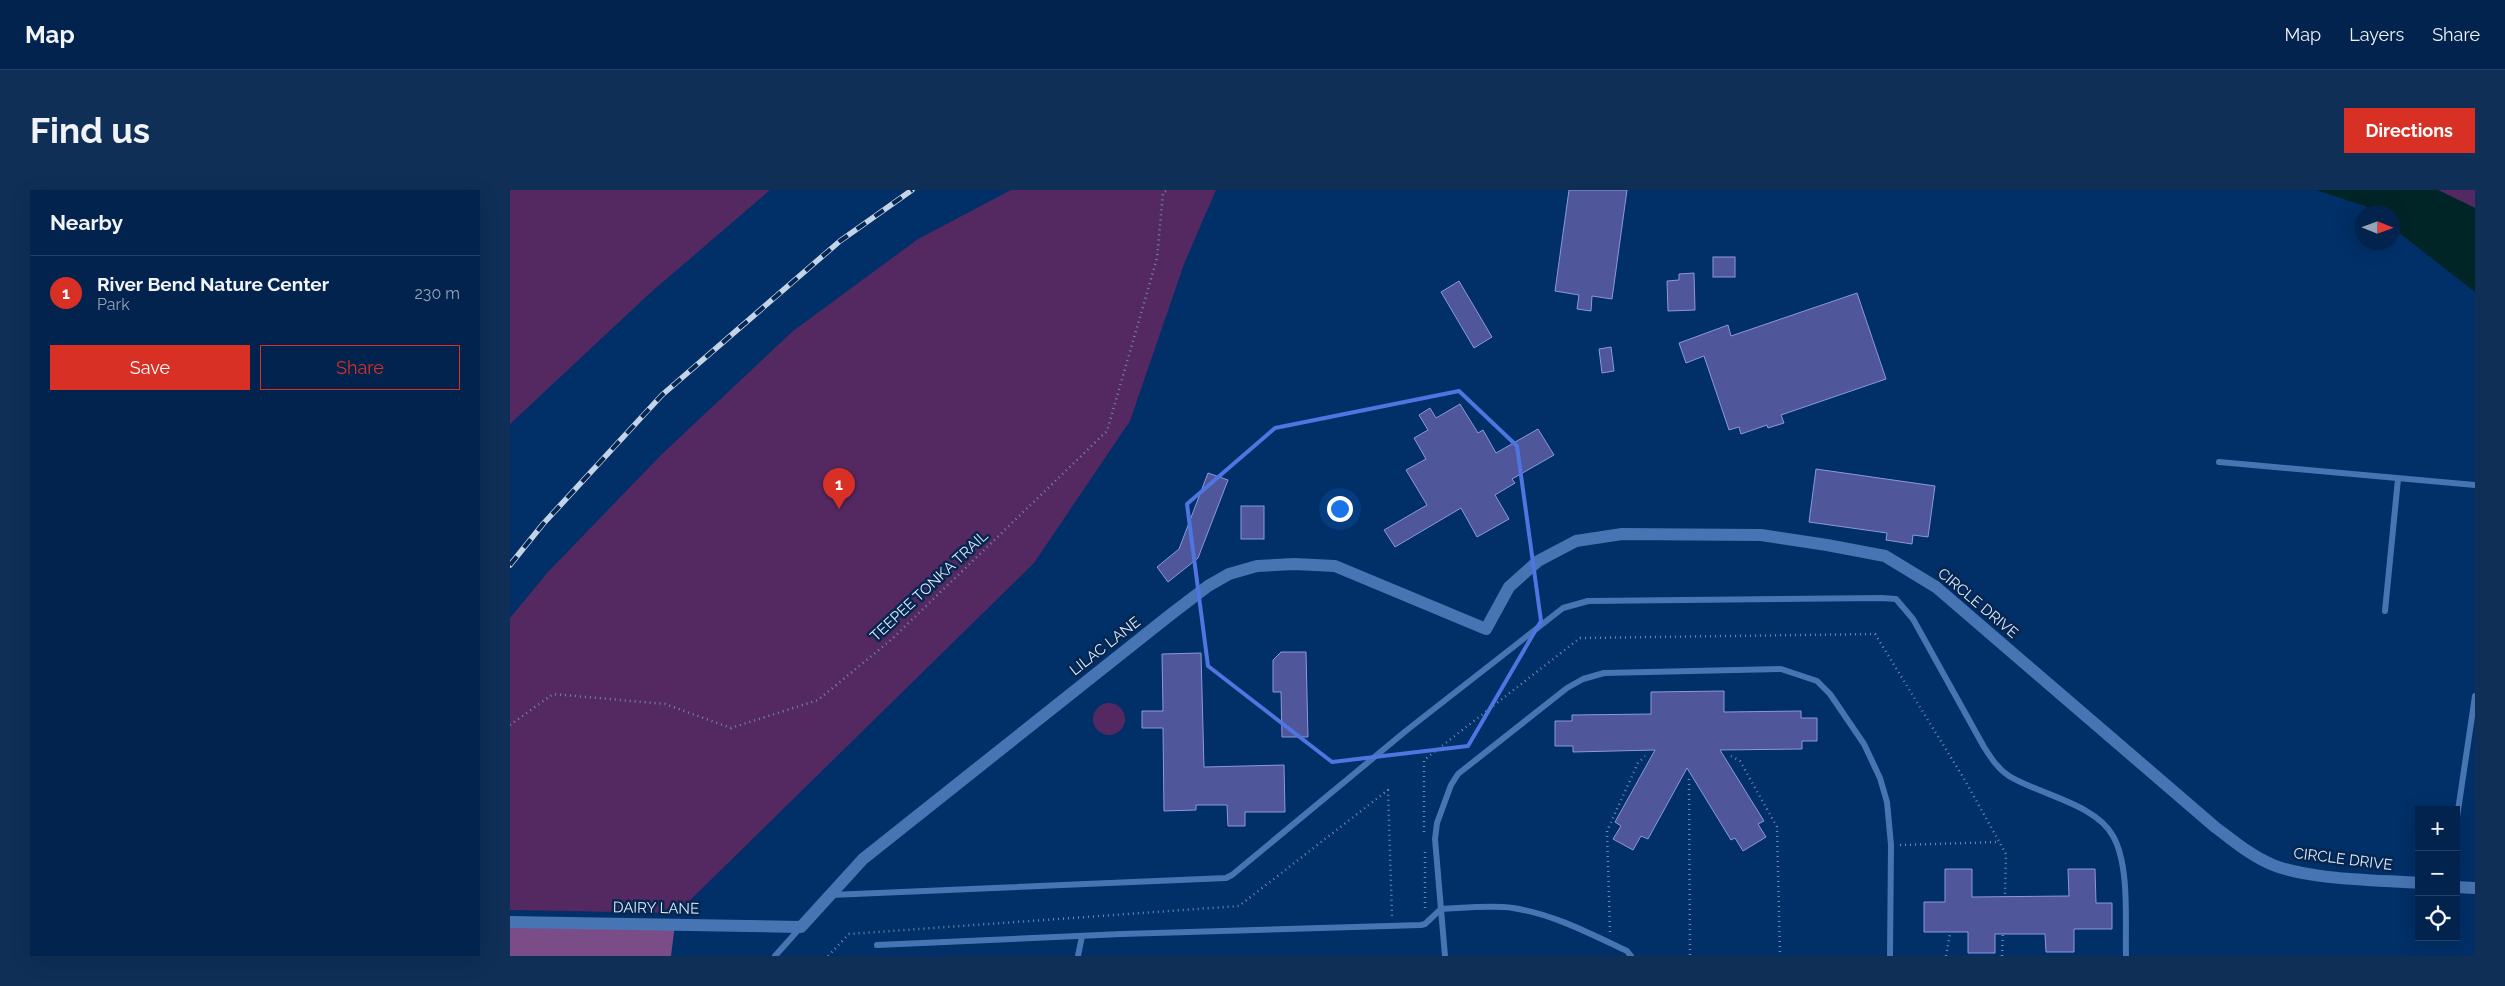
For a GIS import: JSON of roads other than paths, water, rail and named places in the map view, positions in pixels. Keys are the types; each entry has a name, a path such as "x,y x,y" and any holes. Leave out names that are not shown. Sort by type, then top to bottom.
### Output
{"street":[{"name":"CIRCLE DRIVE","path":"1486,629 1509,587 1538,561 1576,541 1622,534 1761,535 1885,556 1936,587 2215,827 2249,853 2274,865 2303,873 2415,883"},
{"name":"LILAC LANE","path":"801,927 863,859 1170,615 1208,586 1229,574 1257,566 1294,564 1335,566 1486,629"},
{"path":"2460,887 2475,888"},
{"name":"DAIRY LANE","path":"510,922 801,927"}],"lane":[{"path":"2218,462 2475,485"},
{"path":"2385,611 2398,479"},
{"path":"829,896 1226,878 1407,730 1563,608 1588,601 1882,598 1896,599 1913,618 1984,747 1996,765 2008,775 2027,785 2088,812 2103,823 2113,835 2123,872 2126,956"},
{"path":"1445,956 1435,839 1443,804 1458,774 1567,688 1583,679 1604,673 1781,669 1817,681 1842,709 1864,744 1880,778 1887,802 1891,845 1890,956"},
{"path":"2459,806 2475,696"},
{"path":"877,946 1082,936 1425,924 1441,909 1488,907 1522,910 1549,916 1627,951 1631,956"},
{"path":"774,956 801,927"},
{"path":"1078,956 1082,936"}],"railway":[{"path":"510,565 543,524 662,395 840,241 912,190"}],"place":[{"name":"River Bend Nature Center","path":"839,509"}]}
